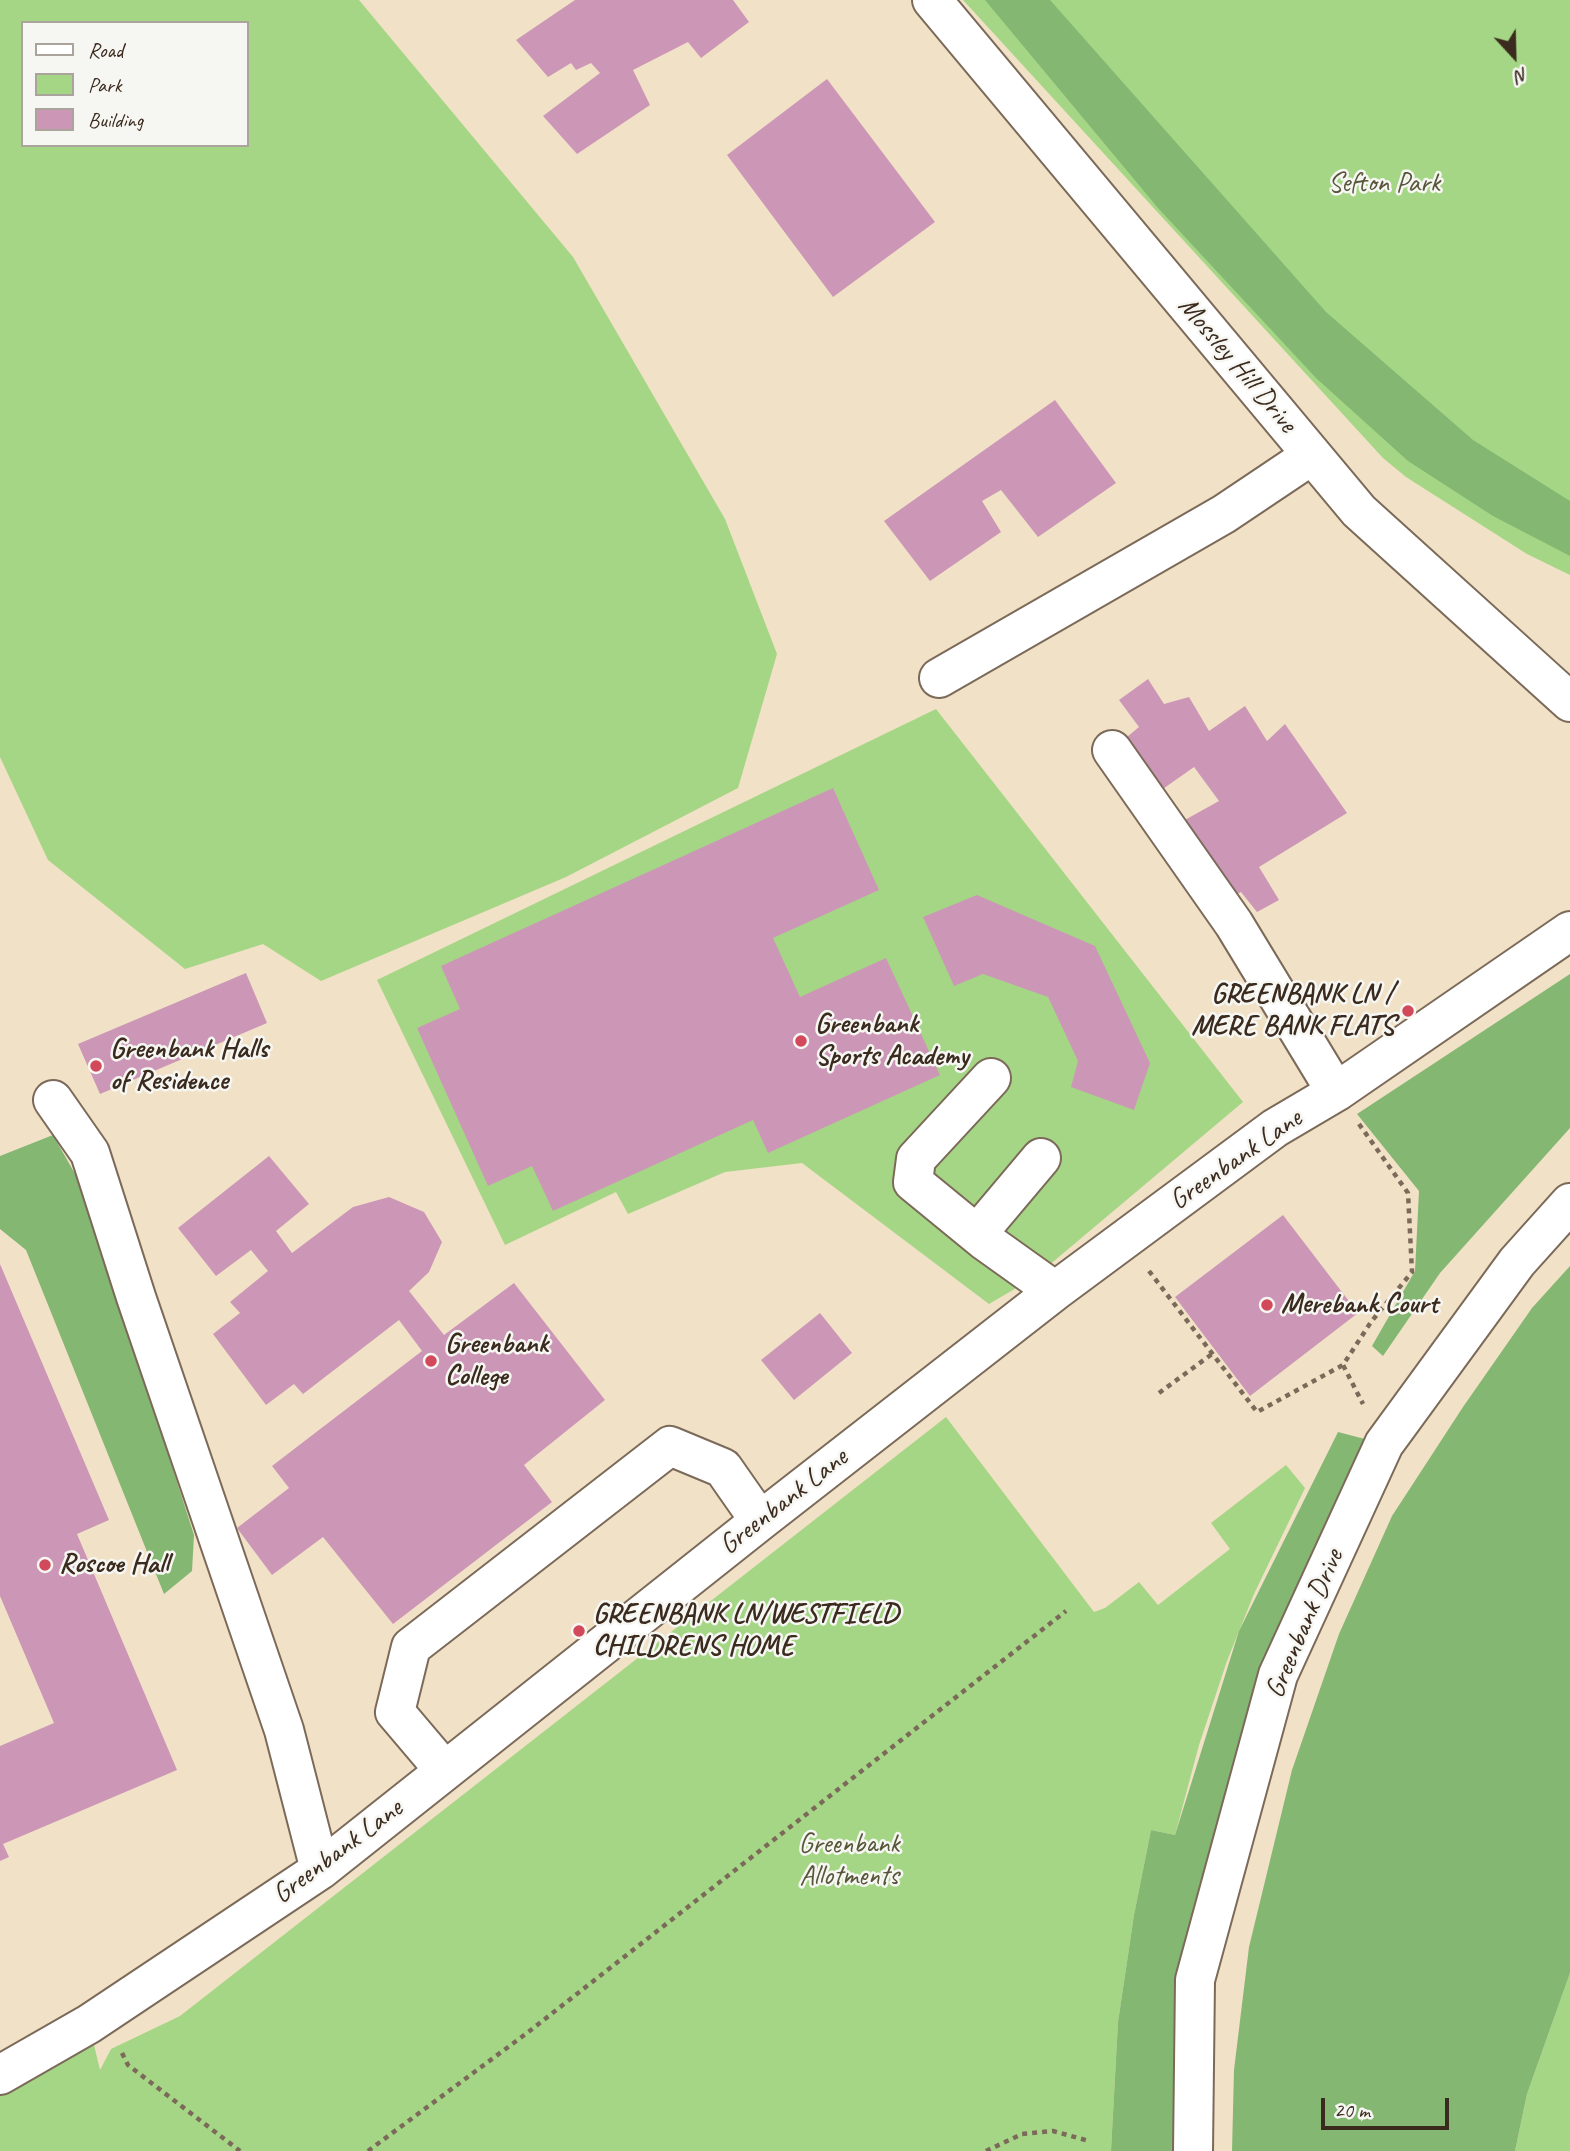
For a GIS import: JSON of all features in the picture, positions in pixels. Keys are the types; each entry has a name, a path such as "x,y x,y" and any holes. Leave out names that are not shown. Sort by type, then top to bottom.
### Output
{"street":[{"name":"Mossley Hill Drive","path":"932,0 1359,511 1570,702"},
{"path":"939,678 1224,514 1312,455"},
{"path":"1112,750 1234,924 1336,1092"},
{"name":"Greenbank Lane","path":"0,2075 105,2013 320,1870 1055,1291 1275,1128 1336,1092 1570,931"},
{"path":"991,1078 916,1159 913,1182 977,1234 1055,1291"},
{"path":"53,1100 90,1153 136,1297 284,1730 320,1870"},
{"path":"977,1234 1041,1158"},
{"name":"Greenbank Drive","path":"1194,2151 1195,1980 1278,1675 1384,1444 1517,1262 1570,1203"},
{"path":"445,1771 395,1712 411,1647 670,1446 723,1468 760,1521"}],"path":[{"path":"1125,1239 1257,1412 1343,1365 1371,1322 1412,1272 1408,1193 1336,1092"},
{"path":"1159,1393 1212,1354"},
{"path":"1343,1365 1384,1444"},
{"path":"368,2151 527,2033 1066,1611"},
{"path":"105,2013 128,2065 240,2151"},
{"path":"986,2151 1022,2134 1053,2131 1089,2141"}],"green space":[{"name":"Greenbank Halls of Residence","path":"0,0 359,0 573,257 725,519 777,654 738,788 566,877 321,981 263,944 185,969 48,860 0,757"},
{"name":"Sefton Park","path":"963,0 1570,0 1570,575 1527,554 1406,477 1383,458"},
{"path":"985,0 1050,0 1326,312 1473,440 1570,501 1570,556 1493,516 1408,461 1316,378 1158,208"},
{"name":"Greenbank Sports Academy","path":"936,709 1243,1102 1035,1277 989,1304 802,1163 725,1172 628,1214 616,1192 505,1245 377,980"},
{"path":"1570,974 1570,1128 1440,1273 1383,1356 1372,1346 1415,1271 1419,1191 1357,1114"},
{"path":"53,1135 83,1188 194,1535 192,1571 164,1594 26,1250 0,1229 0,1156"},
{"path":"1570,1266 1570,1973 1527,2094 1515,2151 1232,2151 1234,2070 1249,1947 1292,1770 1339,1634 1392,1516 1532,1308"},
{"name":"Greenbank Allotments","path":"946,1417 1094,1612 1105,1608 1139,1582 1158,1605 1230,1549 1211,1523 1286,1465 1305,1488 1254,1594 1227,1661 1199,1745 1175,1835 1151,1830 1134,1915 1118,2022 1111,2151 0,2151 0,2075 89,2024 100,2070 111,2049 180,2016"},
{"path":"1338,1432 1384,1444 1278,1675 1195,1980 1193,2151 1111,2151 1118,2022 1134,1915 1151,1830 1175,1835 1239,1631"},
{"path":"1570,1973 1570,2151 1515,2151 1527,2094"}],"building":[{"path":"575,0 733,0 749,22 701,58 688,42 633,70 650,105 577,154 543,116 600,73 591,63 576,70 571,63 548,77 516,40"},
{"path":"827,79 935,222 833,297 727,155"},
{"path":"1055,400 1116,483 1038,537 1001,490 982,501 1001,532 930,581 884,521"},
{"path":"1148,679 1164,704 1189,697 1209,731 1245,706 1267,741 1285,724 1347,813 1259,867 1279,900 1257,912 1241,892 1226,900 1174,826 1219,801 1194,767 1160,791 1121,742 1139,727 1119,700"},
{"path":"833,788 879,890 773,938 800,997 886,958 940,1075 768,1153 753,1120 553,1211 532,1166 488,1186 417,1028 460,1009 441,966"},
{"path":"977,895 1095,946 1150,1063 1134,1110 1071,1087 1078,1061 1048,997 983,974 954,986 923,917"},
{"path":"246,973 267,1023 100,1094 78,1044"},
{"path":"269,1156 309,1204 276,1231 292,1253 353,1207 389,1197 424,1212 442,1242 429,1272 409,1291 444,1335 514,1283 605,1400 524,1465 552,1502 393,1624 323,1537 272,1575 237,1528 289,1488 272,1466 422,1351 399,1320 303,1394 294,1384 266,1405 213,1334 240,1313 230,1302 268,1271 251,1250 216,1276 178,1228"},
{"name":"Merebank Court","path":"1283,1215 1358,1313 1250,1396 1175,1297"},
{"name":"Roscoe Hall","path":"0,1264 109,1520 77,1534 177,1770 3,1844 9,1857 0,1861 0,1746 54,1723 0,1596"},
{"path":"820,1313 852,1353 794,1400 761,1360"}],"place":[{"name":"GREENBANK LN / MERE BANK FLATS","path":"1408,1011"},
{"name":"Greenbank Sports Academy","path":"801,1041"},
{"name":"Greenbank Halls of Residence","path":"96,1066"},
{"name":"Merebank Court","path":"1267,1305"},
{"name":"Greenbank College","path":"431,1361"},
{"name":"Roscoe Hall","path":"45,1565"},
{"name":"GREENBANK LN/WESTFIELD CHILDRENS HOME","path":"579,1631"}]}
